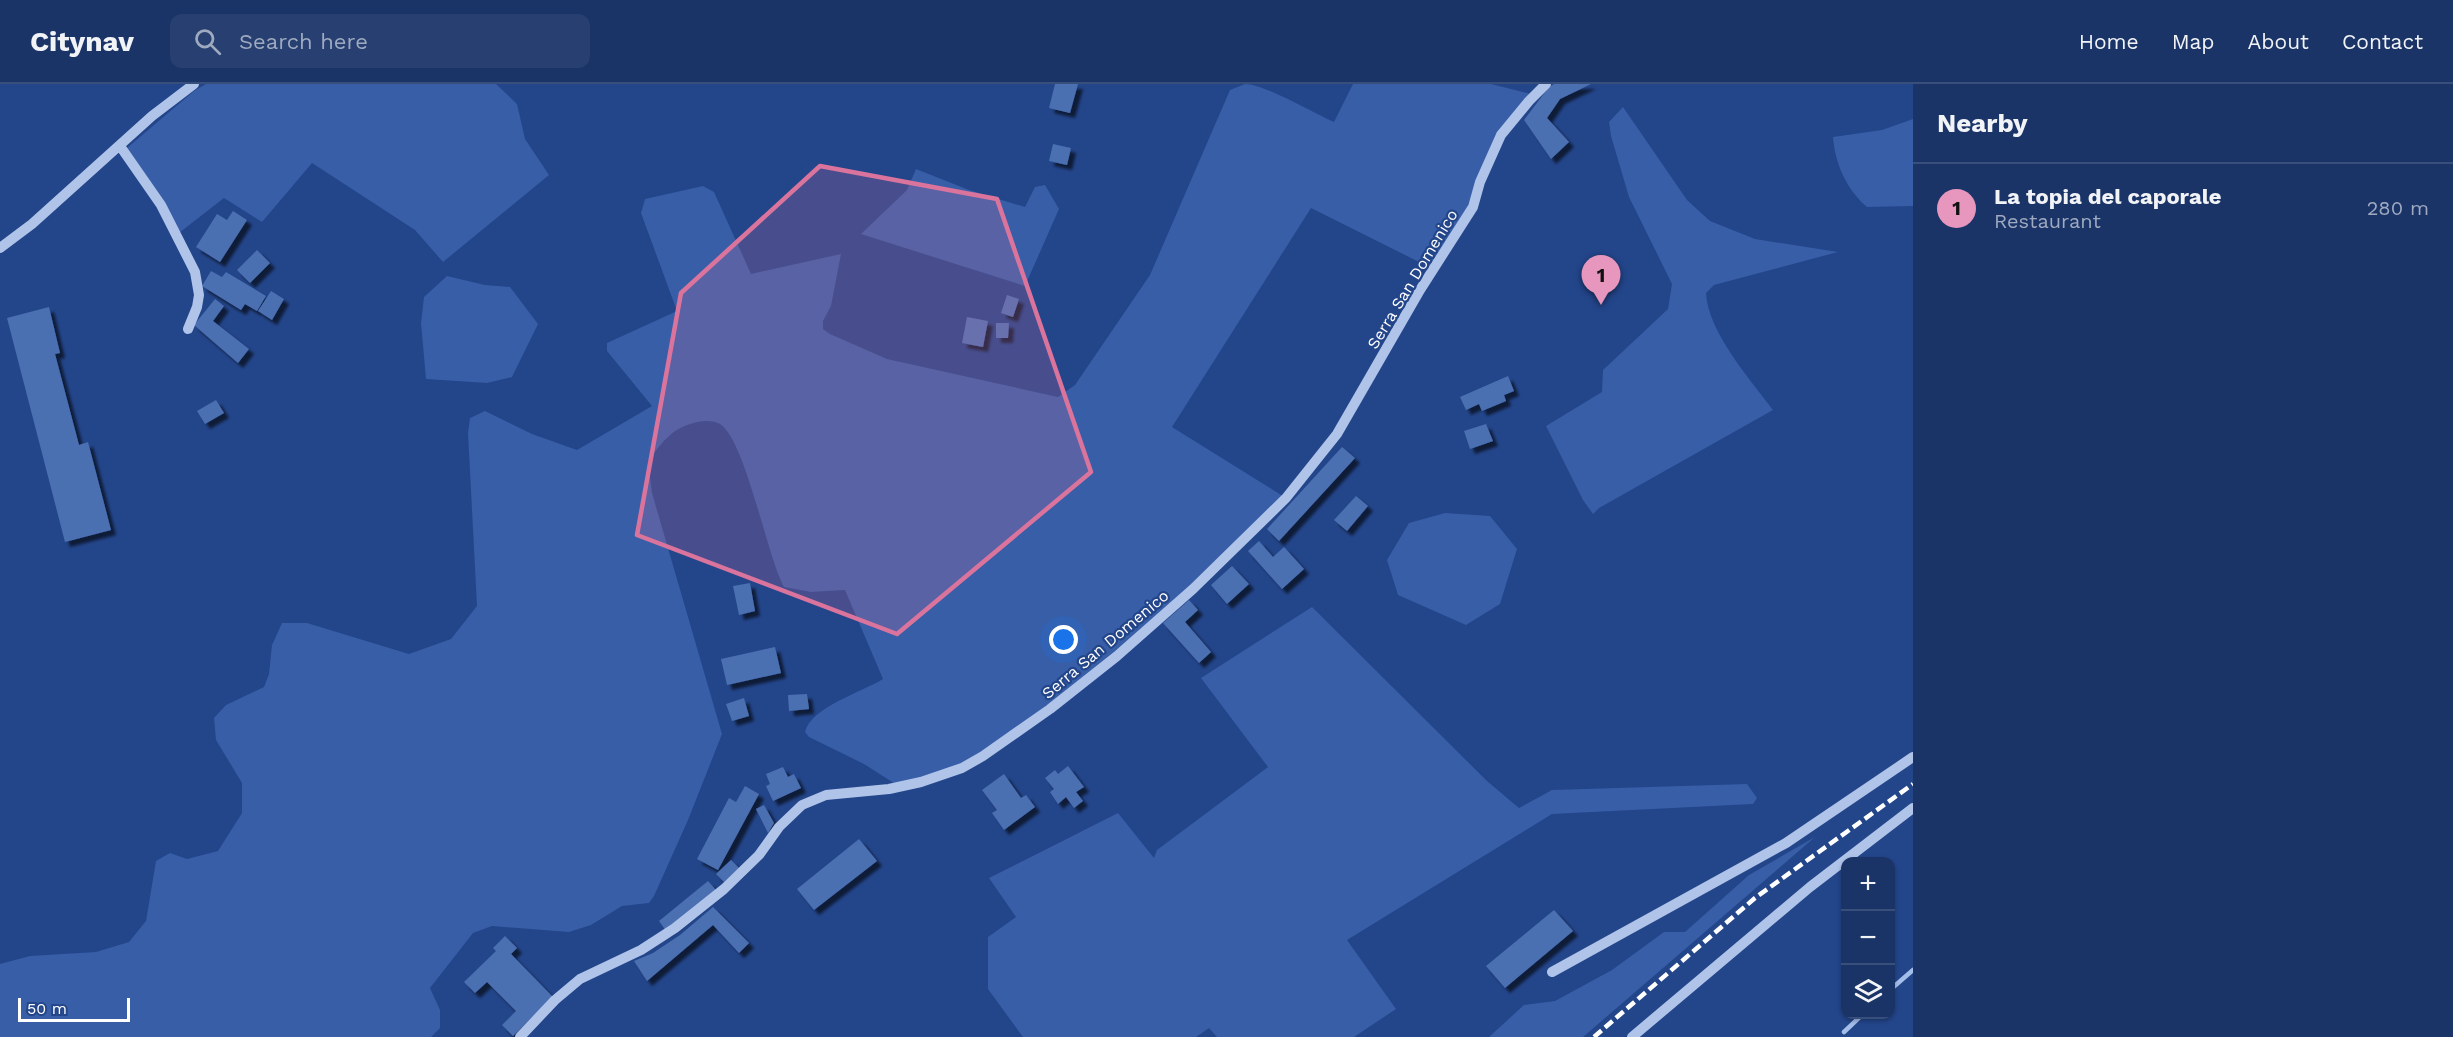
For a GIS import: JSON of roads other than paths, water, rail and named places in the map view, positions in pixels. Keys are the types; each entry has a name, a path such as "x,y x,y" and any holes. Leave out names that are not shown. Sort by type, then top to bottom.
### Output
{"street":[{"path":"0,248 32,224 152,116 194,84"},
{"name":"Serra San Domenico","path":"520,1037 555,1000 580,979 641,950 675,928 724,890 759,855 779,827 802,805 826,795 885,789 938,777 976,760 1050,709 1117,656 1193,589 1286,498 1337,434 1420,290 1473,207 1480,182 1501,135 1546,84"},
{"path":"120,146 161,205 199,282 197,308 188,329"},
{"path":"1552,972 1786,843 1913,757"},
{"path":"1632,1037 1810,887 1913,808"}],"waterway":[{"path":"1895,986 1913,970"},
{"path":"1844,1032 1858,1019"}],"railway":[{"path":"1594,1037 1755,898 1913,784"}],"place":[{"name":"La topia del caporale","path":"1601,305"}]}
